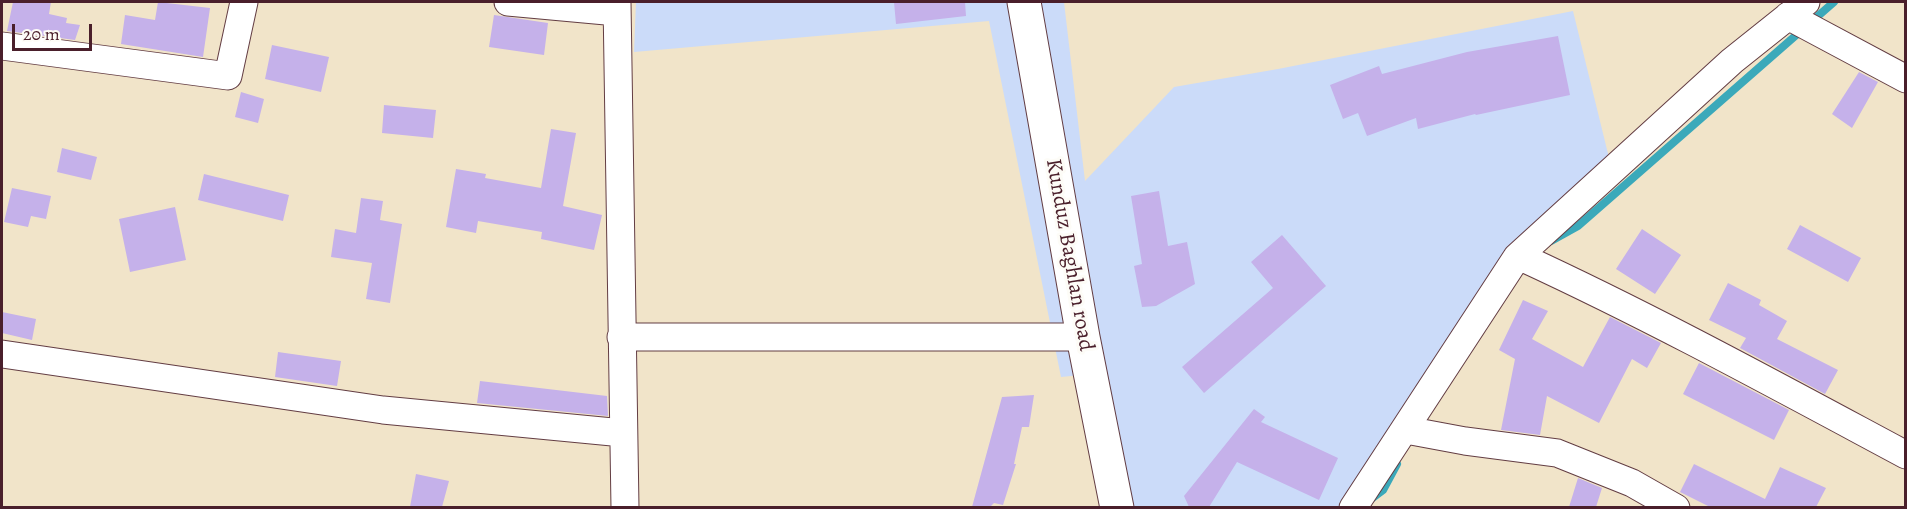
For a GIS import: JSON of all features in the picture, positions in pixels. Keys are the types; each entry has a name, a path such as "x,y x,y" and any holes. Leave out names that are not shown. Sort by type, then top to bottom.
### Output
{"highway":[{"name":"Kunduz Baghlan road","path":"1024,2 1083,337 1117,507"}],"street":[{"path":"2,46 228,76 244,2"},
{"path":"508,2 617,7 625,507"},
{"path":"1353,507 1406,430 1517,257 1732,61 1797,9 1905,79"},
{"path":"1517,257 1603,295 1730,360 1905,455"},
{"path":"621,337 1083,337"},
{"path":"2,354 383,410 623,433"},
{"path":"1406,430 1465,441 1557,453 1632,483 1676,507"}],"shaded area":[{"path":"636,2 1064,2 1085,181 1174,87 1573,11 1612,170 1557,212 1342,507 1107,507 1081,375 1061,377 989,21 634,52"}],"building":[{"path":"13,2 51,2 49,14 67,18 66,23 80,25 75,40 7,31"},
{"path":"158,2 210,8 203,57 121,44 125,15 155,20"},
{"path":"894,2 965,2 966,16 896,24"},
{"path":"494,15 548,23 544,55 489,47"},
{"path":"1558,36 1570,95 1475,114 1418,129 1416,118 1367,136 1358,113 1343,119 1330,85 1379,66 1382,74 1467,52"},
{"path":"272,45 329,57 321,92 265,79"},
{"path":"1859,72 1878,82 1852,128 1832,114"},
{"path":"241,92 264,99 258,123 235,117"},
{"path":"384,105 436,110 433,138 382,133"},
{"path":"551,129 576,133 563,206 602,215 594,250 541,239 542,232 478,221 476,233 446,227 456,169 486,174 485,178 541,188"},
{"path":"62,148 97,157 91,180 57,172"},
{"path":"204,174 289,195 283,221 198,200"},
{"path":"12,188 51,196 46,219 31,216 28,227 4,222"},
{"path":"1159,191 1168,246 1187,242 1195,284 1156,306 1142,307 1134,266 1142,264 1131,196"},
{"path":"361,198 383,201 380,220 402,224 390,303 366,299 372,263 331,257 335,229 356,233"},
{"path":"175,207 186,260 130,272 119,219"},
{"path":"1800,225 1861,258 1848,282 1787,249"},
{"path":"1642,229 1681,255 1655,294 1616,269"},
{"path":"1282,235 1326,286 1204,393 1182,367 1273,288 1251,262"},
{"path":"1728,283 1761,300 1759,305 1787,321 1777,339 1838,370 1825,394 1740,348 1746,338 1709,320"},
{"path":"1523,300 1548,311 1532,339 1583,367 1610,317 1661,343 1647,368 1632,359 1599,423 1547,396 1540,435 1501,430 1515,359 1499,350"},
{"path":"2,312 36,319 32,340 2,333"},
{"path":"278,352 341,361 337,386 275,377"},
{"path":"1699,363 1789,410 1774,440 1683,394"},
{"path":"480,381 607,396 608,416 477,403"},
{"path":"1034,395 1029,427 1022,427 1014,464 1016,464 1003,505 994,503 990,507 972,507 1002,397"},
{"path":"1254,409 1265,417 1261,422 1338,458 1319,500 1237,462 1209,507 1189,507 1184,496"},
{"path":"1694,464 1765,499 1780,467 1826,488 1816,507 1710,507 1680,492"},
{"path":"416,474 449,481 442,507 410,507"},
{"path":"1578,478 1602,488 1596,507 1569,507"}],"waterway":[{"path":"1551,241 1578,226 1834,2"},
{"path":"1371,499 1383,490 1397,464"}]}
